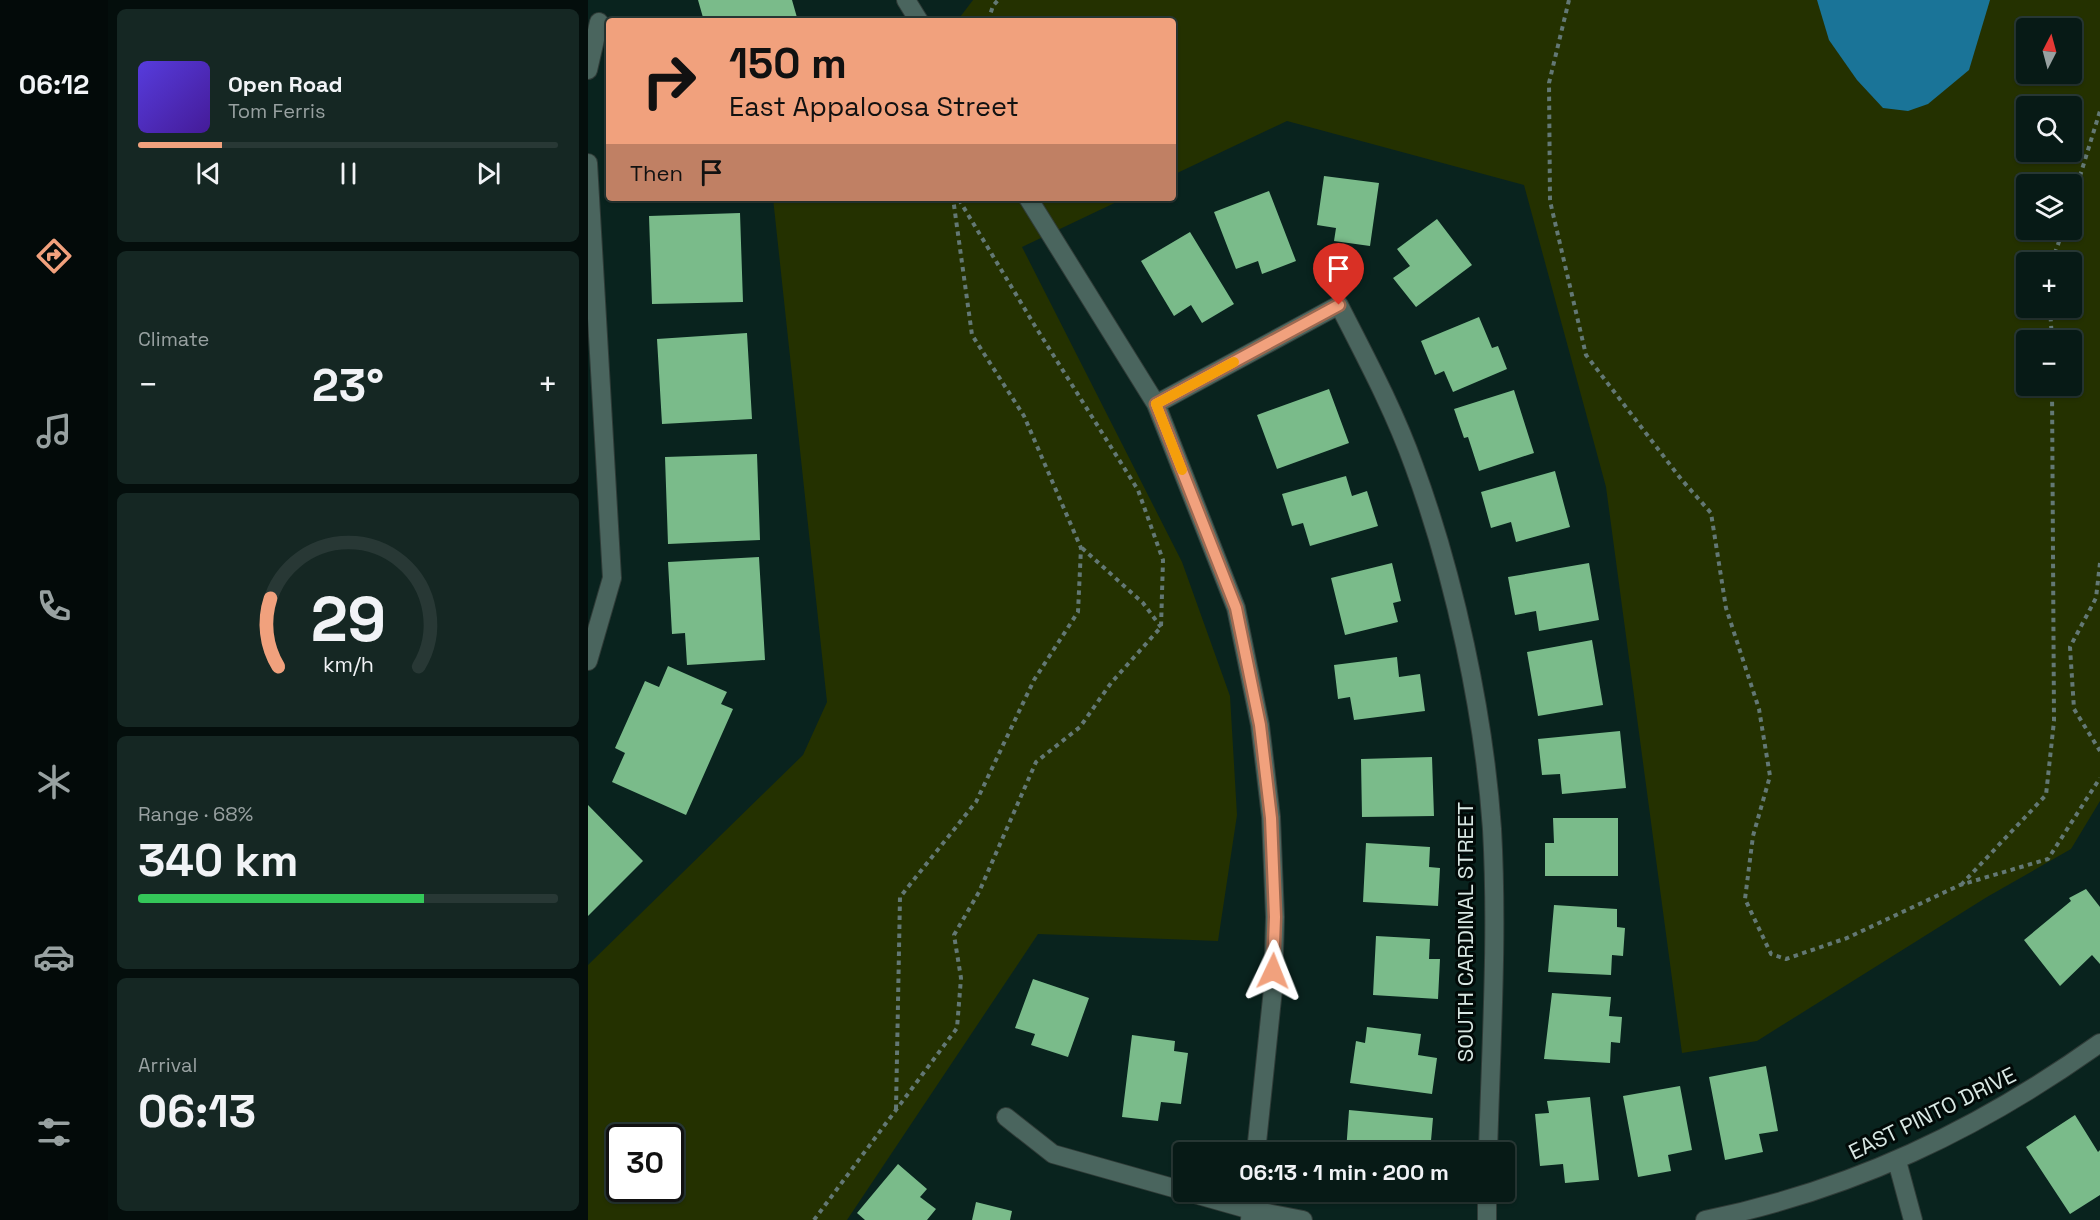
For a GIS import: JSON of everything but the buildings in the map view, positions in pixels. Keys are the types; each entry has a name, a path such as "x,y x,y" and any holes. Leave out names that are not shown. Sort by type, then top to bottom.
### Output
{"street":[{"path":"906,0 917,18"},
{"path":"588,70 599,22"},
{"path":"588,163 597,450 612,578 588,661"},
{"path":"1030,201 1156,404 1236,608 1260,725 1271,818 1275,917 1273,989 1257,1142"},
{"name":"SOUTH CARDINAL STREET","path":"1156,404 1339,305 1387,400 1414,466 1458,614 1483,745 1492,830 1493,917 1488,1142"},
{"name":"EAST PINTO DRIVE","path":"1704,1220 1821,1191 1897,1161 2038,1087 2100,1043"},
{"path":"1006,1117 1053,1154 1173,1188"},
{"path":"1897,1161 1913,1220"},
{"path":"1214,1202 1250,1215 1304,1220"},
{"path":"1487,1202 1487,1220"}],"path":[{"path":"989,18 998,0"},
{"path":"1569,0 1549,83 1550,201 1586,355 1681,478 1711,513 1726,608 1759,709 1770,776 1753,836 1745,899 1771,954 1786,959 1847,938 1960,885 2048,859 2100,778"},
{"path":"2081,174 2100,111"},
{"path":"956,201 972,335 1024,416 1081,548 1143,603 1161,627"},
{"path":"814,1220 957,1028 961,978 954,935 978,892 1036,762 1080,727 1111,683 1161,627 1163,560 1138,490 958,201"},
{"path":"1960,885 2046,795 2054,721 2052,396"},
{"path":"896,1110 900,897 976,802 1034,680 1078,612 1081,548"},
{"path":"2100,563 2097,598 2070,647 2074,709 2100,751"}],"green space":[{"path":"973,0 2100,0 2100,801 2071,849 1987,897 1757,1041 1682,1053 1606,487 1524,185 1287,121 1176,174 1176,18 959,18"},
{"path":"773,201 1119,201 1022,247 1182,562 1230,696 1237,815 1218,941 1038,934 847,1220 588,1220 588,965 803,755 827,702"}],"water":[{"path":"1817,0 1990,0 1969,70 1928,104 1908,111 1883,108 1857,80 1829,40"}],"slow traffic":[{"path":"1182,470 1156,404 1234,362"}],"route":[{"path":"1273,971 1275,917 1271,818 1260,725 1236,608 1156,404 1339,305"}]}
